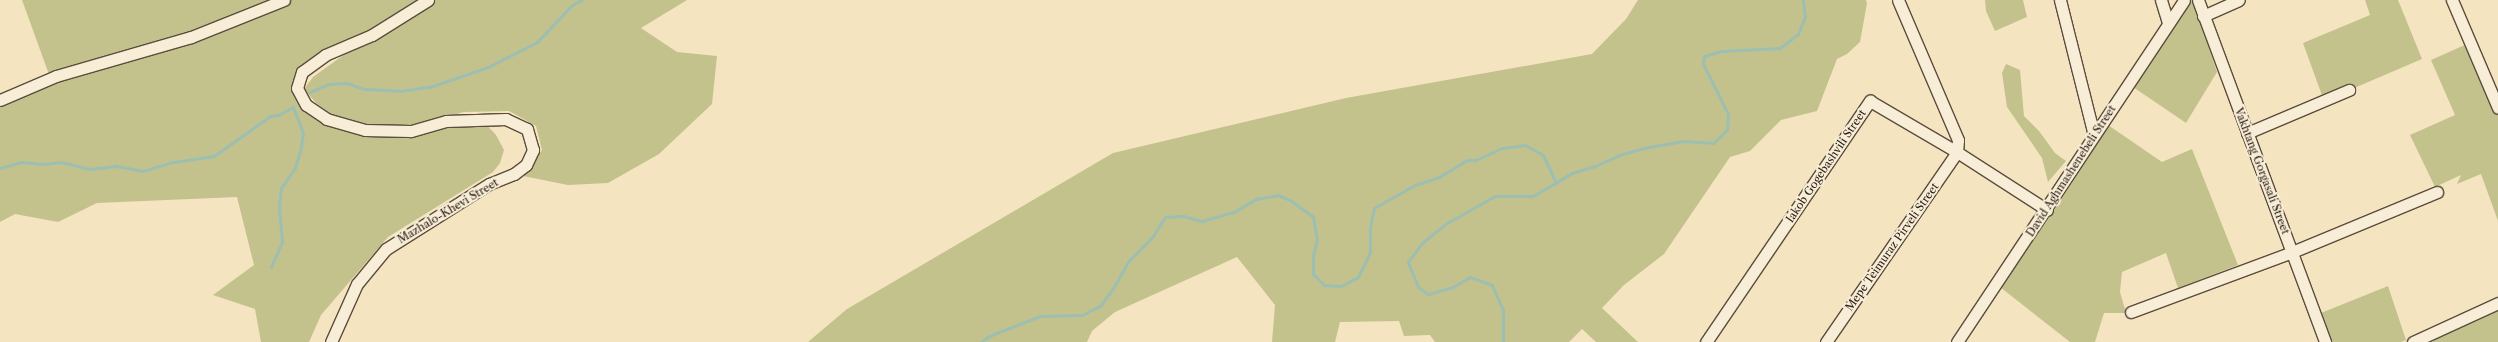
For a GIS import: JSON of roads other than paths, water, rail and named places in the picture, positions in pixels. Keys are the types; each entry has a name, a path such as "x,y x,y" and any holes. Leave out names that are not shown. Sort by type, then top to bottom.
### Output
{"street":[{"path":"0,100 56,76 191,37 284,0"},
{"name":"Mazhalo-Khevi Street","path":"331,342 357,284 386,248 489,184 514,174 526,166 534,150 526,130 506,119 446,121 410,131 365,130 327,119 306,105 297,88 302,72 325,55 372,35 428,0"},
{"path":"1898,0 1958,140 1957,152"},
{"path":"2060,0 2094,135"},
{"path":"2161,0 2168,23"},
{"name":"David Aghmashenebeli Street","path":"1957,342 2047,210 2094,135 2184,0"},
{"name":"Vakhtang Gorgasali Street","path":"2198,0 2325,342"},
{"path":"2203,16 2239,0"},
{"path":"2452,0 2498,108"},
{"path":"2247,133 2349,90"},
{"name":"Iakob Gogebashvili Street","path":"1706,342 1870,101 1957,152 2047,210"},
{"name":"Mepe Teimuraz Pirveli Street","path":"1826,342 1957,152"},
{"path":"2131,312 2292,252 2437,192"},
{"path":"2412,342 2498,304"}],"waterway":[{"path":"310,92 329,84 346,83 365,89 400,91 430,87 488,67 537,42 572,5 582,0"},
{"path":"1503,342 1503,310 1492,285 1470,277 1453,287 1428,294 1418,287 1408,262 1422,243 1447,223 1495,196 1533,196 1572,173 1595,166 1622,154 1649,147 1683,141 1713,143 1727,130 1728,114 1703,64 1704,56 1722,51 1780,48 1798,34 1805,17 1803,0"},
{"path":"0,168 21,162 43,164 61,162 90,169 116,166 143,171 173,162 214,156 270,116 278,115 293,107 303,133 301,148 295,168 281,188 279,207 282,242 271,267"},
{"path":"981,342 989,336 1040,316 1082,315 1100,306 1114,287 1128,262 1153,236 1165,217 1183,216 1202,221 1234,212 1256,199 1278,195 1290,200 1313,217 1317,239 1313,255 1313,274 1324,285 1341,286 1358,277 1370,252 1370,228 1374,208 1415,185 1439,177 1467,160 1476,160 1502,148 1525,145 1543,155 1556,183"}]}
